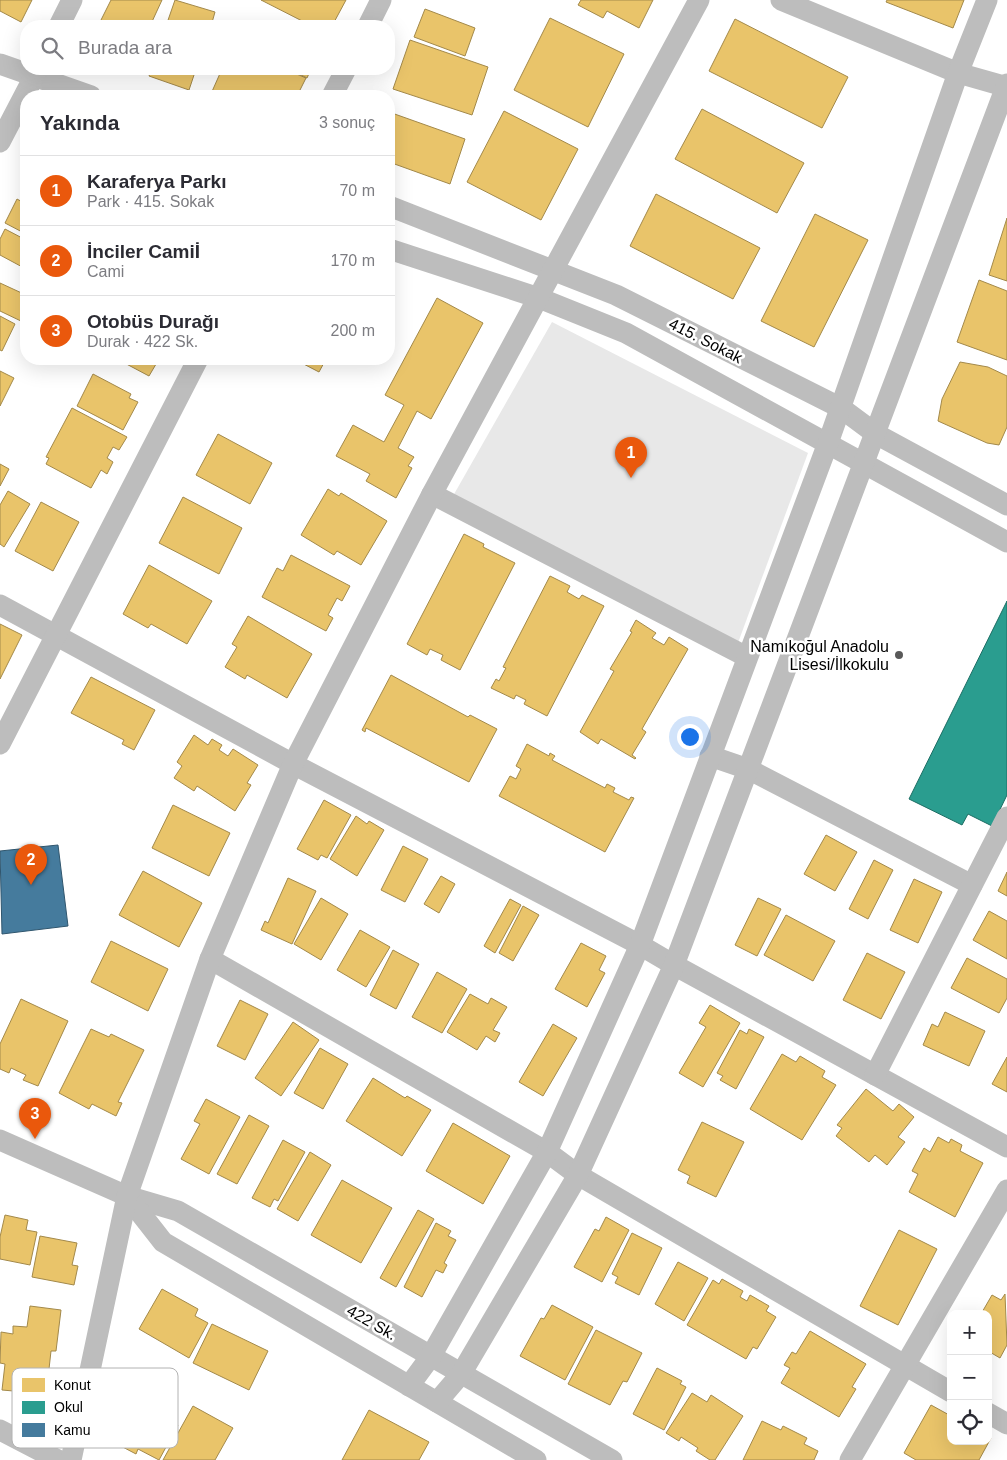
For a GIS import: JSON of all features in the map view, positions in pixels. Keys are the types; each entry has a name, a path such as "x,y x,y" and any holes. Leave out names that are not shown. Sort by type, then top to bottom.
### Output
{"street":[{"path":"62,20 72,0"},
{"path":"371,20 381,0"},
{"path":"91,1368 127,1196 210,959 293,764 432,494 699,0"},
{"path":"437,1402 462,1374 578,1175 674,966 862,463 876,434 1007,86 958,73 781,0"},
{"path":"409,1386 431,1356 547,1152 640,945 841,408 958,73 987,0"},
{"path":"0,64 20,69"},
{"path":"26,90 35,75"},
{"path":"41,75 77,90"},
{"path":"335,90 343,75"},
{"path":"0,142 14,109"},
{"name":"415. Sokak","path":"395,208 554,269 616,295 841,408 876,434 1007,505"},
{"name":"415. Sokak","path":"395,251 539,298 626,333 1007,542"},
{"path":"0,744 195,365"},
{"path":"432,494 747,657"},
{"path":"0,605 57,634 293,764 640,945 674,966 1007,1147"},
{"path":"710,756 748,769 972,885"},
{"path":"875,1075 1007,817"},
{"path":"210,959 547,1152 578,1175 947,1390"},
{"name":"422 Sk.","path":"0,1140 127,1196 178,1211 612,1460"},
{"path":"850,1460 1007,1190"},
{"name":"422 Sk.","path":"127,1196 163,1242 536,1460"},
{"path":"992,1415 1007,1424"},
{"path":"0,1430 12,1436"},
{"path":"35,1448 58,1460"}],"shaded area":[{"path":"552,322 808,453 735,651 449,503"}],"building: Konut":[{"path":"0,0 32,0 20,21 0,11"},
{"path":"111,0 162,0 153,20 101,20"},
{"path":"175,0 215,12 213,20 168,20"},
{"path":"261,0 346,0 335,20 300,20"},
{"path":"581,0 653,0 639,28 607,11 603,18 578,5"},
{"path":"887,0 964,0 953,28 886,2"},
{"path":"425,9 475,28 465,56 414,37"},
{"path":"550,18 624,54 588,127 514,90"},
{"path":"735,19 848,77 822,128 709,71"},
{"path":"410,40 488,67 472,115 393,89"},
{"path":"149,75 194,75 189,90"},
{"path":"219,75 299,75 306,78 300,90 213,90"},
{"path":"702,109 804,163 777,213 675,159"},
{"path":"504,111 578,149 541,220 467,182"},
{"path":"395,114 465,139 450,184 395,164"},
{"path":"656,194 760,248 733,299 630,246"},
{"path":"17,199 20,201 20,231 5,223"},
{"path":"815,214 868,240 814,347 761,321"},
{"path":"1007,218 1007,281 989,275"},
{"path":"5,229 20,237 20,266 0,255 0,239"},
{"path":"979,280 1007,291 1007,360 957,342"},
{"path":"0,283 20,292 20,321 0,311"},
{"path":"437,298 483,323 431,419 417,411 398,448 414,457 408,466 412,468 396,498 366,481 370,474 336,456 353,425 384,442 404,405 385,395"},
{"path":"0,316 15,324 2,351 0,350"},
{"path":"960,362 988,367 1007,376 1007,427 999,445 987,443 938,421 942,399"},
{"path":"128,365 155,365 149,376"},
{"path":"306,365 323,365 319,372"},
{"path":"0,371 14,378 0,406"},
{"path":"93,374 131,394 129,398 138,402 123,430 77,406"},
{"path":"72,408 127,437 119,450 113,447 107,458 113,462 107,474 101,470 91,488 46,464 49,458 46,457"},
{"path":"218,434 272,463 250,504 196,475"},
{"path":"0,464 9,469 0,486"},
{"path":"328,489 339,496 341,493 387,521 361,565 337,551 334,555 301,535"},
{"path":"8,491 30,504 4,547 0,544 0,505"},
{"path":"183,497 242,528 219,574 159,543"},
{"path":"41,502 79,522 53,571 15,551"},
{"path":"464,534 484,544 483,547 515,563 460,670 441,660 443,655 430,649 427,655 407,644"},
{"path":"291,555 350,586 342,601 337,598 328,615 333,618 326,631 262,597 277,568 283,571"},
{"path":"149,565 212,601 187,644 151,624 148,628 123,614"},
{"path":"550,576 570,586 567,592 579,599 582,595 604,606 547,716 524,704 526,700 516,695 514,699 491,688 496,679 499,681 506,668 503,667"},
{"path":"248,616 312,654 287,698 247,675 245,679 225,667 237,647 232,644"},
{"path":"636,620 656,633 652,638 664,645 669,637 688,649 642,729 646,732 632,755 635,759 601,739 598,744 580,732 614,671 610,669 632,632 630,631"},
{"path":"0,624 22,635 0,679"},
{"path":"391,675 468,717 470,715 497,729 469,782 366,728 365,732 362,730"},
{"path":"91,677 155,710 134,750 122,744 124,740 71,713"},
{"path":"194,735 208,745 212,739 222,745 219,750 228,756 233,749 258,765 247,783 251,785 235,811 197,786 194,791 174,778 182,766 177,762"},
{"path":"527,744 549,756 550,753 555,756 552,760 605,788 607,784 615,788 613,792 629,800 631,797 634,798 605,852 499,796 510,776 516,779 521,769 516,766"},
{"path":"324,800 351,815 327,858 321,855 318,860 297,849"},
{"path":"173,805 230,833 209,876 152,848"},
{"path":"356,816 367,824 369,821 384,830 357,876 330,859"},
{"path":"826,835 857,852 835,891 804,874"},
{"path":"403,846 428,859 405,902 381,890"},
{"path":"874,860 893,870 868,919 849,909"},
{"path":"143,871 202,903 179,947 119,915"},
{"path":"1007,872 1007,896 998,891"},
{"path":"441,876 455,884 439,913 424,904"},
{"path":"288,878 316,891 292,944 261,930 265,921 268,923"},
{"path":"914,879 942,892 918,943 890,930"},
{"path":"321,898 348,914 321,960 294,944"},
{"path":"758,898 781,909 757,956 735,945"},
{"path":"510,899 521,905 495,953 484,946"},
{"path":"523,906 539,915 513,961 499,953"},
{"path":"989,911 1007,921 1007,959 973,940"},
{"path":"786,915 835,941 813,981 764,955"},
{"path":"360,930 390,947 366,987 337,970"},
{"path":"111,941 168,969 148,1011 91,982"},
{"path":"581,943 606,956 599,970 605,973 587,1007 555,989"},
{"path":"393,950 419,964 396,1009 370,995"},
{"path":"867,953 905,972 881,1019 843,1000"},
{"path":"967,958 1007,979 1007,998 999,1013 951,988"},
{"path":"437,972 467,989 442,1033 412,1017"},
{"path":"470,994 488,1004 491,998 507,1007 493,1030 500,1033 495,1042 486,1036 477,1050 447,1032"},
{"path":"21,999 68,1021 38,1086 23,1080 26,1075 11,1068 9,1073 0,1069 0,1044"},
{"path":"240,1000 268,1014 245,1060 217,1046"},
{"path":"710,1005 740,1023 703,1087 679,1073 706,1027 699,1023"},
{"path":"945,1012 985,1031 969,1066 923,1045 932,1024 938,1027"},
{"path":"293,1022 319,1040 281,1096 255,1078"},
{"path":"553,1024 577,1038 543,1096 519,1082"},
{"path":"91,1029 109,1037 111,1034 144,1050 118,1102 122,1103 116,1116 92,1104 89,1109 59,1093"},
{"path":"749,1029 764,1037 736,1089 720,1080 723,1076 717,1073 740,1030 747,1034"},
{"path":"320,1048 348,1064 323,1109 294,1093"},
{"path":"782,1054 796,1062 800,1056 825,1071 822,1077 836,1085 802,1140 750,1109"},
{"path":"1007,1057 1007,1092 992,1084"},
{"path":"373,1078 405,1098 407,1096 431,1110 402,1156 346,1121"},
{"path":"866,1089 893,1111 899,1104 914,1117 898,1137 905,1142 887,1165 875,1155 869,1162 836,1136 842,1128 837,1125"},
{"path":"206,1099 240,1117 209,1174 181,1159 200,1124 194,1121"},
{"path":"249,1115 269,1126 237,1184 217,1174"},
{"path":"702,1122 744,1142 716,1197 687,1183 690,1176 678,1170"},
{"path":"453,1123 510,1156 483,1204 426,1171"},
{"path":"938,1137 949,1143 951,1139 962,1145 960,1151 983,1163 955,1217 909,1192 918,1174 912,1171 924,1148 930,1152"},
{"path":"283,1140 305,1152 278,1201 274,1199 270,1207 252,1198"},
{"path":"310,1152 331,1165 298,1221 277,1209"},
{"path":"342,1180 392,1208 361,1263 311,1235"},
{"path":"418,1210 434,1219 396,1287 380,1278"},
{"path":"5,1215 28,1220 26,1230 37,1232 30,1265 0,1259 0,1237"},
{"path":"606,1217 629,1230 602,1282 574,1267 595,1229 599,1231"},
{"path":"436,1223 451,1231 448,1236 456,1240 444,1263 447,1265 443,1273 436,1270 422,1297 404,1287"},
{"path":"899,1230 937,1249 898,1325 860,1306"},
{"path":"632,1233 662,1248 639,1295 615,1283 618,1277 612,1274"},
{"path":"40,1236 77,1243 72,1265 78,1266 74,1285 32,1277"},
{"path":"678,1262 708,1278 684,1321 655,1304"},
{"path":"722,1279 743,1291 740,1297 747,1301 750,1295 769,1306 766,1311 776,1317 757,1349 753,1347 746,1359 687,1325 713,1280 719,1284"},
{"path":"162,1289 198,1309 195,1316 208,1323 189,1358 139,1329"},
{"path":"1005,1294 1007,1345 1000,1358 992,1353 992,1310 983,1310 992,1295 1001,1300"},
{"path":"552,1305 593,1327 565,1380 520,1356 541,1318 544,1319"},
{"path":"30,1306 61,1310 56,1351 51,1351 49,1368 12,1368 12,1391 2,1390 5,1364 0,1363 1,1332 13,1334 13,1326 27,1327"},
{"path":"212,1324 268,1351 249,1390 193,1363"},
{"path":"596,1330 642,1353 627,1382 623,1381 610,1405 568,1384"},
{"path":"810,1331 866,1364 852,1387 856,1389 839,1417 781,1383 790,1368 784,1365 792,1352 796,1354"},
{"path":"657,1368 682,1381 680,1384 686,1387 664,1430 633,1414"},
{"path":"692,1393 707,1402 711,1395 743,1416 715,1460 710,1460 696,1451 698,1448 681,1437 679,1441 666,1433"},
{"path":"931,1405 947,1414 947,1445 987,1445 979,1460 916,1460 904,1453"},
{"path":"193,1406 233,1428 215,1460 163,1460 170,1448 178,1448 178,1433"},
{"path":"369,1410 429,1442 419,1460 342,1460"},
{"path":"762,1421 781,1430 783,1426 807,1438 804,1444 818,1451 814,1460 743,1460"},
{"path":"125,1448 166,1448 159,1460 138,1449 136,1454"}],"building: Okul":[{"path":"1007,601 1007,795 992,826 968,814 962,825 909,799"}],"building: Kamu":[{"path":"58,845 68,926 2,934 0,851"}],"place":[{"name":"Karaferya Parkı","path":"631,478"},
{"name":"Namıkoğul Anadolu Lisesi/İlkokulu","path":"899,655"},
{"name":"İnciler Camiİ","path":"31,885"},
{"name":"Otobüs Durağı","path":"35,1139"}]}
